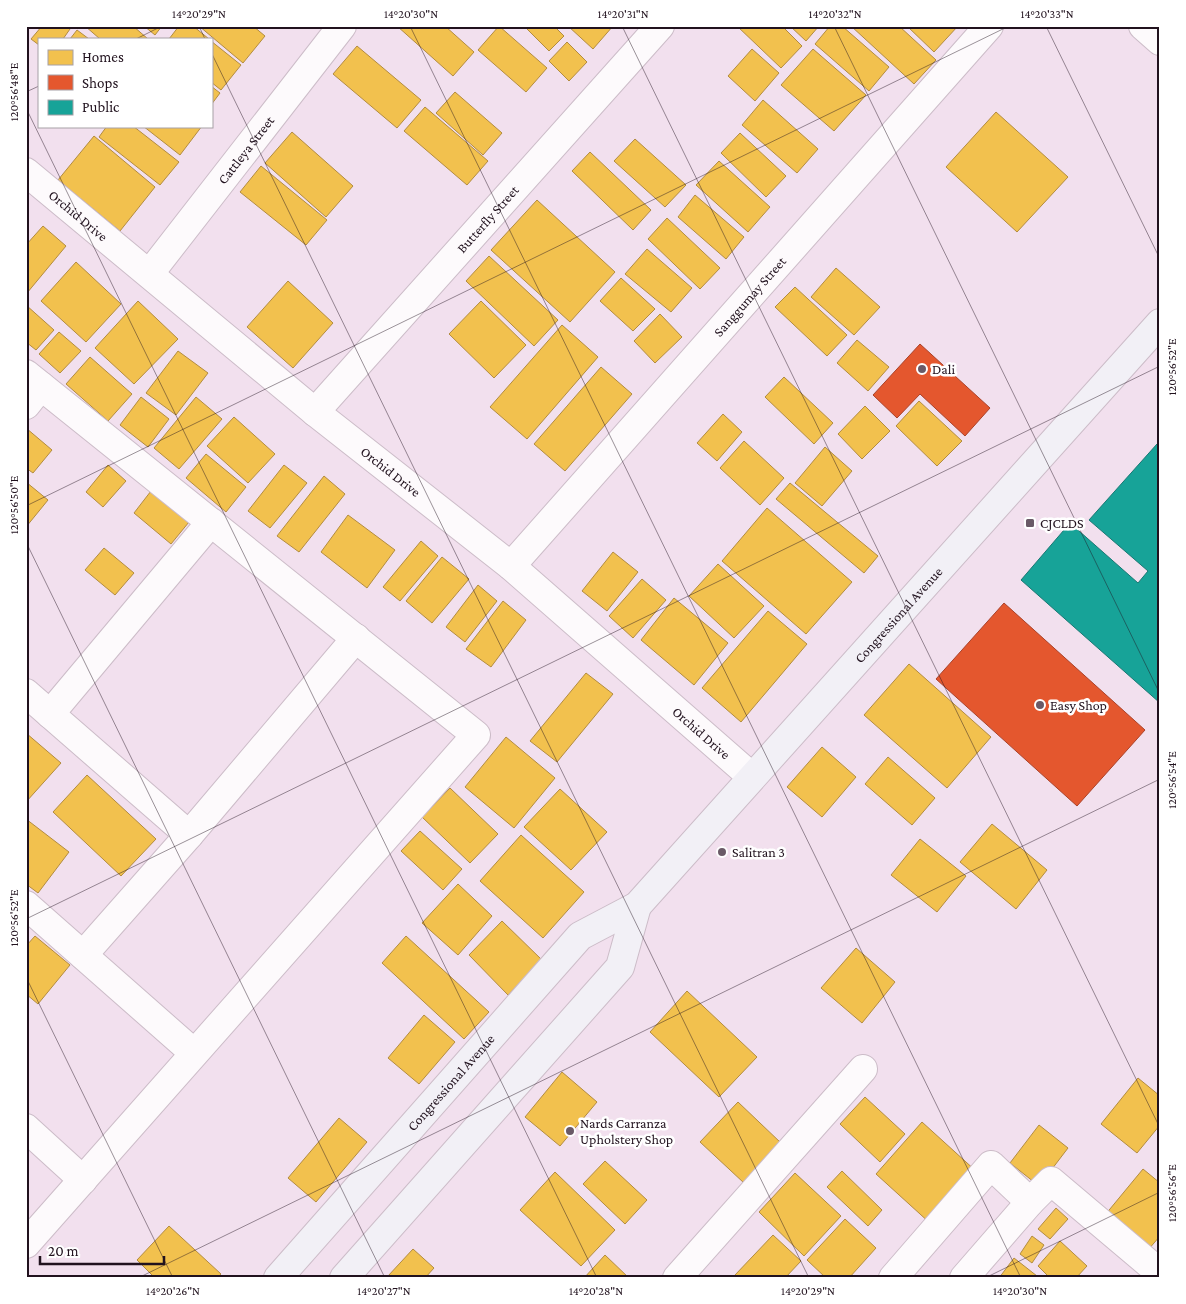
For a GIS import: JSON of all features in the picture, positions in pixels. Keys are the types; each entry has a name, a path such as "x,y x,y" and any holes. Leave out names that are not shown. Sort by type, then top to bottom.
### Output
{"main road":[{"name":"Congressional Avenue","path":"278,1278 580,936 638,906 1160,323"},
{"name":"Congressional Avenue","path":"344,1278 620,967 638,906"}],"street":[{"name":"Cattleya Street","path":"150,273 342,26"},
{"name":"Butterfly Street","path":"315,412 660,26"},
{"name":"Sanggumay Street","path":"511,566 989,26"},
{"path":"1143,26 1160,42"},
{"name":"Orchid Drive","path":"26,172 150,273 315,412 511,566 752,777"},
{"path":"26,1244 476,735 211,522 31,388"},
{"path":"50,714 211,522"},
{"path":"83,955 189,835 356,638"},
{"path":"26,693 189,835"},
{"path":"26,905 194,1053"},
{"path":"677,1278 863,1068"},
{"path":"26,1128 83,1180"},
{"path":"893,1278 991,1165 1030,1202"},
{"path":"964,1278 1030,1202 1052,1181 1160,1273"}],"building: Homes":[{"path":"42,26 67,26 70,29 64,38 38,38 38,44 31,39"},
{"path":"85,26 133,26 147,38 99,38"},
{"path":"144,26 162,26 155,35"},
{"path":"179,26 193,26 208,38 170,38"},
{"path":"199,26 253,26 265,36 243,63"},
{"path":"397,26 445,26 474,52 453,76"},
{"path":"499,26 547,68 526,92 478,50"},
{"path":"524,26 554,26 564,36 549,51"},
{"path":"568,26 613,26 593,49"},
{"path":"737,26 782,26 802,46 781,68"},
{"path":"790,26 819,26 806,41"},
{"path":"830,26 842,26 889,67 869,91 815,44"},
{"path":"851,26 899,26 936,60 914,84"},
{"path":"907,26 958,26 934,52"},
{"path":"77,30 88,38 71,38"},
{"path":"212,42 241,65 221,90 212,83"},
{"path":"567,42 587,62 569,81 549,61"},
{"path":"357,46 421,100 397,128 333,74"},
{"path":"752,49 779,73 755,101 728,76"},
{"path":"813,49 866,95 834,131 781,85"},
{"path":"212,87 220,93 212,104"},
{"path":"455,92 502,133 483,155 436,113"},
{"path":"763,100 818,149 797,173 742,125"},
{"path":"425,107 488,161 467,185 404,131"},
{"path":"996,112 1068,177 1017,232 946,167"},
{"path":"106,128 136,128 179,162 160,185 99,137"},
{"path":"146,128 200,128 180,155"},
{"path":"292,132 353,186 326,217 265,163"},
{"path":"740,133 786,176 766,197 721,153"},
{"path":"94,136 155,187 120,231 58,180"},
{"path":"635,139 686,185 665,207 614,161"},
{"path":"590,152 651,210 633,230 572,171"},
{"path":"719,161 770,207 748,232 696,185"},
{"path":"261,166 327,220 306,245 240,192"},
{"path":"695,195 744,237 726,259 678,217"},
{"path":"537,200 615,272 570,322 491,250"},
{"path":"667,218 720,268 700,289 648,239"},
{"path":"43,226 66,246 27,293 26,245"},
{"path":"647,249 692,288 671,312 625,274"},
{"path":"489,256 558,320 534,346 466,281"},
{"path":"76,262 121,304 86,342 41,301"},
{"path":"836,268 880,307 854,335 811,297"},
{"path":"621,278 655,309 633,331 600,301"},
{"path":"288,281 333,323 293,368 247,327"},
{"path":"795,287 847,335 827,356 775,307"},
{"path":"138,301 178,339 134,384 95,348"},
{"path":"481,301 526,345 494,378 449,334"},
{"path":"26,305 54,330 36,350 26,342"},
{"path":"660,314 682,337 655,363 634,341"},
{"path":"562,325 598,357 527,439 490,407"},
{"path":"59,332 81,351 60,373 39,354"},
{"path":"857,340 889,367 868,391 837,363"},
{"path":"178,351 208,373 176,415 146,393"},
{"path":"90,357 132,394 108,421 66,384"},
{"path":"601,367 632,394 565,471 534,444"},
{"path":"784,377 833,423 814,444 765,397"},
{"path":"141,397 169,419 148,447 120,425"},
{"path":"196,397 222,419 179,469 154,448"},
{"path":"919,401 962,441 937,466 896,426"},
{"path":"865,406 890,431 862,459 838,434"},
{"path":"723,414 742,432 717,461 697,443"},
{"path":"234,417 275,454 248,483 207,446"},
{"path":"26,428 52,450 33,473 26,468"},
{"path":"744,441 784,478 760,505 720,468"},
{"path":"825,447 852,471 822,506 795,483"},
{"path":"206,454 246,487 226,512 186,478"},
{"path":"108,465 126,481 103,507 86,492"},
{"path":"284,465 307,483 270,528 248,511"},
{"path":"324,476 345,494 299,552 277,536"},
{"path":"26,482 48,500 26,527"},
{"path":"790,483 878,556 864,573 776,499"},
{"path":"151,491 189,522 171,544 134,513"},
{"path":"767,508 852,582 806,634 722,561"},
{"path":"348,515 395,550 367,588 321,552"},
{"path":"421,541 438,556 400,601 383,587"},
{"path":"104,548 134,573 115,595 85,570"},
{"path":"613,552 638,572 607,611 582,591"},
{"path":"442,557 469,579 432,623 406,601"},
{"path":"718,564 764,606 734,638 689,596"},
{"path":"642,579 666,600 633,638 609,616"},
{"path":"478,585 497,601 465,642 446,627"},
{"path":"674,598 728,643 694,685 641,640"},
{"path":"503,601 526,620 491,667 466,649"},
{"path":"768,611 807,644 741,722 702,688"},
{"path":"909,664 991,737 947,788 864,715"},
{"path":"586,673 613,694 557,762 530,741"},
{"path":"26,733 61,763 26,802"},
{"path":"506,737 555,778 514,828 465,787"},
{"path":"822,747 856,777 822,817 787,787"},
{"path":"888,757 935,798 912,825 865,784"},
{"path":"87,775 156,839 121,876 53,812"},
{"path":"450,788 498,834 470,863 422,817"},
{"path":"560,789 607,832 571,870 524,827"},
{"path":"26,819 69,852 38,893 26,884"},
{"path":"992,824 1047,870 1016,909 960,862"},
{"path":"420,831 462,869 443,890 401,851"},
{"path":"521,835 584,892 543,938 480,881"},
{"path":"920,839 966,876 937,912 891,875"},
{"path":"458,884 492,916 458,955 422,923"},
{"path":"502,921 542,960 508,995 469,955"},
{"path":"35,936 70,965 38,1004 26,994 26,946"},
{"path":"406,936 489,1012 464,1039 382,963"},
{"path":"856,948 895,982 862,1023 821,988"},
{"path":"687,991 757,1057 719,1097 650,1032"},
{"path":"424,1015 455,1042 419,1084 388,1058"},
{"path":"562,1072 597,1102 560,1146 525,1117"},
{"path":"1138,1078 1160,1096 1160,1125 1137,1153 1101,1124"},
{"path":"865,1097 905,1134 880,1162 840,1124"},
{"path":"738,1102 781,1143 744,1183 700,1142"},
{"path":"339,1118 367,1142 316,1202 288,1178"},
{"path":"922,1122 977,1172 931,1224 876,1174"},
{"path":"1039,1125 1068,1148 1039,1186 1010,1163"},
{"path":"605,1161 647,1200 625,1224 583,1184"},
{"path":"1143,1169 1160,1183 1160,1236 1148,1250 1105,1215"},
{"path":"842,1171 882,1210 868,1226 827,1187"},
{"path":"555,1172 615,1230 581,1266 520,1210"},
{"path":"795,1173 841,1216 804,1256 759,1212"},
{"path":"1056,1208 1068,1219 1050,1239 1038,1229"},
{"path":"845,1219 876,1248 849,1278 826,1278 807,1260"},
{"path":"169,1226 221,1274 217,1278 155,1278 137,1260"},
{"path":"773,1235 801,1261 785,1278 738,1278 735,1275"},
{"path":"1032,1236 1044,1245 1032,1263 1020,1254"},
{"path":"1060,1241 1087,1266 1076,1278 1050,1278 1038,1266"},
{"path":"413,1249 434,1268 425,1278 391,1278 388,1276"},
{"path":"605,1255 629,1278 584,1278"},
{"path":"1014,1258 1037,1276 1035,1278 999,1278"}],"building: Shops":[{"name":"Dali","path":"920,344 990,408 965,436 920,394 897,418 873,395"},
{"name":"Easy Shop","path":"1004,603 1145,730 1077,806 936,679"}],"building: Public":[{"path":"1157,444 1160,446 1160,703 1021,580 1070,523 1138,583 1148,571 1089,520"}],"place":[{"name":"Dali","path":"922,369"},
{"name":"CJCLDS","path":"1030,523"},
{"name":"Easy Shop","path":"1040,705"},
{"name":"Salitran 3","path":"722,852"},
{"name":"Nards Carranza Upholstery Shop","path":"570,1131"}]}
